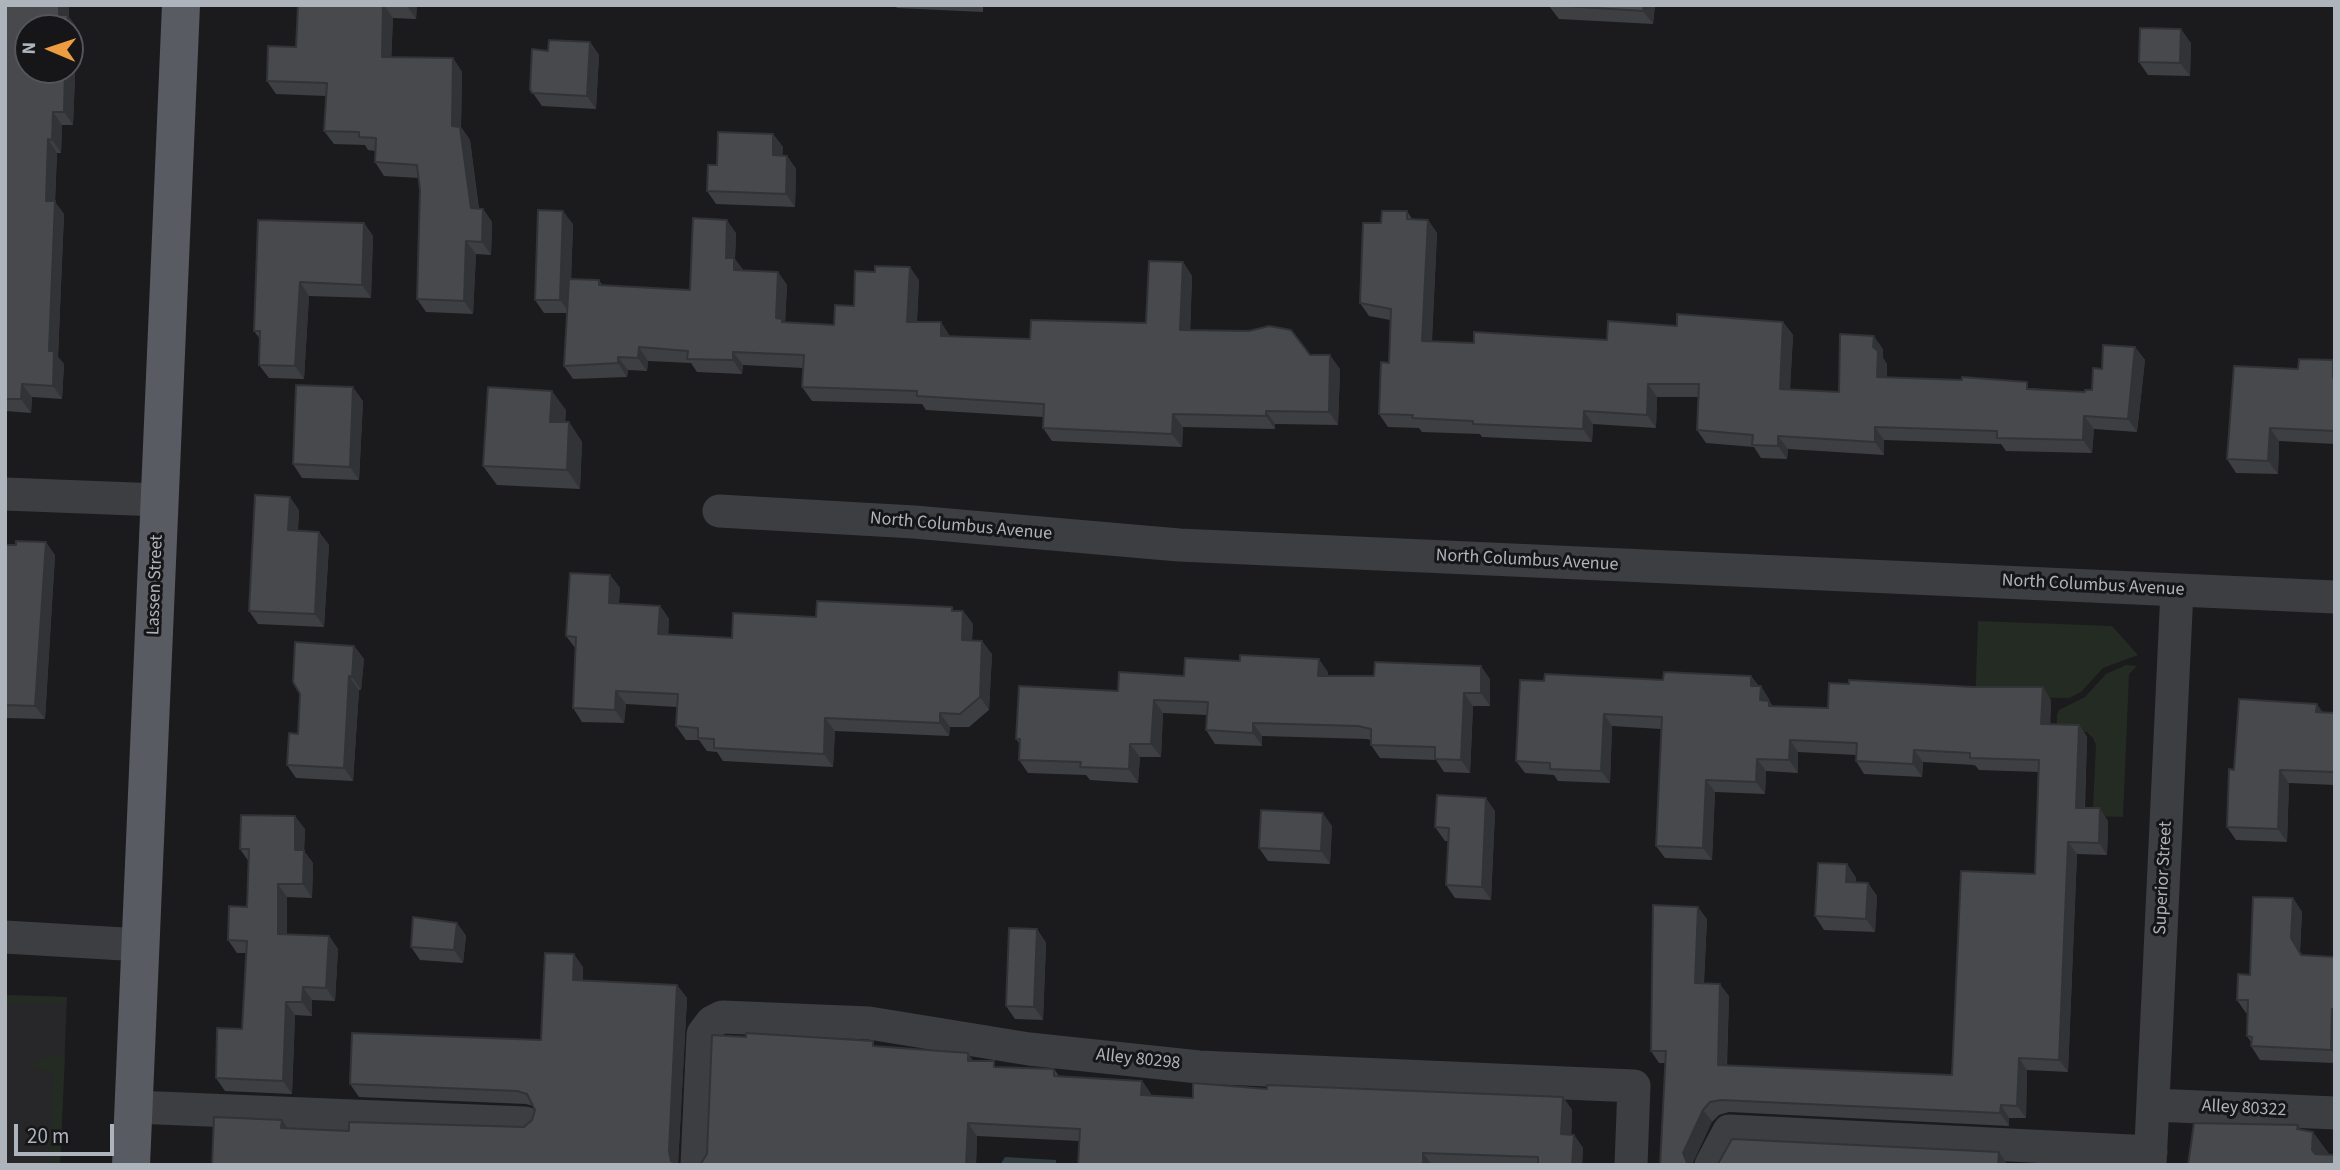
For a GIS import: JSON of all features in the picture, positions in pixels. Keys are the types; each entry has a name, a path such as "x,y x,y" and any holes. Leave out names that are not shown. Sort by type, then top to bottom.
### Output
{"main road":[{"name":"Lassen Street","path":"131,1165 181,5"}],"street":[{"path":"5,494 160,500"},
{"name":"North Columbus Avenue","path":"719,511 914,522 1179,545 2335,597"},
{"name":"Superior Street","path":"2151,1158 2177,590"},
{"path":"5,937 141,945"},
{"name":"Alley 80298","path":"697,1165 703,1034 712,1022 722,1017 869,1023 1029,1049 1199,1068 1634,1086 1631,1165"},
{"name":"Alley 80322","path":"2154,1105 2335,1113"},
{"path":"134,1107 525,1124"},
{"path":"1711,1165 1729,1131 2151,1158"}],"shaded area":[{"path":"1978,621 2112,626 2138,655 2103,668 2081,692 2069,698 1981,697 1979,767 1973,766"},
{"path":"2126,665 2137,666 2129,674 2123,817 2097,816 2093,807 2096,745 2087,732 2057,731 2057,715 2059,710 2085,697 2106,674"},
{"path":"5,995 67,997 60,1165 5,1165"},
{"path":"5,995 67,997 67,1001 56,1005 5,1003"},
{"path":"65,1055 60,1165 49,1165 53,1072 30,1068 32,1064 49,1056"},
{"path":"1005,1157 1056,1160 1056,1165 1000,1165"}],"building":[{"path":"5,5 59,5 59,14 14,14 14,84 65,84 64,112 53,112 52,140 48,139 46,201 55,201 49,351 54,351 53,386 22,384 21,399 5,399"},
{"path":"298,5 383,5 382,57 453,58 452,126 460,127 471,208 483,209 482,242 466,241 464,301 417,299 420,190 417,165 375,162 376,138 359,137 359,132 324,131 327,83 267,81 268,46 296,47"},
{"path":"1549,5 1644,5 1643,11"},
{"path":"2140,28 2181,29 2180,63 2139,62"},
{"path":"549,40 590,42 587,96 532,93 532,49 548,51"},
{"path":"718,132 773,134 773,155 787,156 786,194 707,191 708,165 717,165"},
{"path":"538,210 563,211 560,300 535,300"},
{"path":"1382,211 1407,211 1407,219 1428,220 1422,341 1474,343 1474,332 1607,340 1608,321 1677,326 1677,314 1783,322 1780,389 1839,392 1840,334 1874,336 1873,347 1878,351 1877,377 1962,380 1962,377 2027,382 2027,389 2085,392 2092,390 2093,368 2102,369 2103,345 2135,347 2128,419 2084,416 2083,440 1997,438 1997,431 1875,427 1875,442 1778,436 1778,446 1752,445 1753,435 1697,430 1699,384 1648,384 1647,415 1584,411 1583,429 1473,424 1473,421 1379,414 1381,362 1389,363 1391,309 1360,303 1363,223 1381,223"},
{"path":"693,218 727,220 726,258 734,258 734,270 778,272 776,318 782,319 782,322 834,325 835,305 854,306 855,271 875,272 875,266 910,267 907,322 941,322 941,336 1030,339 1031,320 1146,323 1149,261 1183,262 1180,330 1249,331 1269,326 1291,330 1310,355 1330,355 1329,412 1266,411 1266,416 1173,414 1172,434 1043,428 1044,404 917,396 917,391 802,387 804,355 733,352 733,360 687,359 688,351 639,347 638,358 618,357 618,363 564,366 569,279 599,280 599,285 690,290"},
{"path":"258,220 364,223 362,285 300,282 295,366 259,365 260,331 254,331"},
{"path":"2299,359 2333,360 2335,431 2270,428 2268,461 2227,459 2234,366 2298,369"},
{"path":"296,385 353,387 350,467 293,464"},
{"path":"488,387 552,391 550,422 569,422 567,470 483,466"},
{"path":"255,495 290,497 288,530 319,532 315,614 249,611"},
{"path":"16,541 46,542 35,706 5,705 5,545 16,545"},
{"path":"570,573 610,575 609,603 660,606 658,634 732,638 733,613 816,617 817,601 952,607 952,611 963,611 962,640 982,641 980,697 960,714 940,713 940,723 825,718 824,754 714,748 714,739 698,738 698,728 676,726 678,694 616,691 615,710 573,708 576,637 566,636"},
{"path":"295,642 354,646 352,677 349,676 344,768 287,765 289,733 298,734 300,694 293,682"},
{"path":"1240,655 1319,659 1318,676 1374,676 1375,662 1481,666 1481,693 1464,693 1461,760 1435,759 1435,747 1371,745 1371,729 1358,726 1253,723 1253,733 1206,730 1208,702 1154,700 1151,744 1130,744 1129,769 1080,767 1081,762 1019,760 1020,739 1016,739 1019,686 1118,691 1119,672 1184,676 1185,658 1240,661"},
{"path":"1664,672 1751,676 1751,686 1761,686 1760,700 1769,701 1769,706 1828,708 1829,683 1849,684 1849,680 1973,687 2043,687 2041,724 2079,725 2076,808 2100,808 2099,843 2068,842 2059,1060 2019,1058 2017,1106 2001,1105 2000,1113 1721,1100 1710,1102 1703,1110 1683,1153 1689,1165 1660,1165 1666,1051 1651,1051 1653,905 1698,907 1695,983 1720,984 1718,1065 1952,1075 1961,871 2035,874 2039,760 1970,758 1970,753 1914,750 1913,764 1856,761 1857,743 1790,740 1789,760 1757,759 1756,782 1706,780 1703,848 1656,846 1662,717 1604,714 1601,771 1550,769 1550,763 1516,761 1520,680 1544,681 1545,674 1663,680"},
{"path":"2239,699 2317,704 2316,712 2335,713 2335,772 2280,770 2278,829 2227,827 2229,769 2234,770"},
{"path":"1437,795 1486,798 1482,887 1446,885 1449,828 1435,827"},
{"path":"1261,810 1323,813 1321,851 1259,848"},
{"path":"241,815 295,816 295,850 304,850 303,884 278,884 278,934 329,936 326,988 303,987 302,1002 286,1002 283,1081 216,1078 217,1028 242,1029 247,941 228,940 229,906 247,907 249,849 240,849"},
{"path":"1818,863 1847,864 1846,882 1868,883 1866,919 1815,916"},
{"path":"2253,897 2293,898 2291,938 2301,955 2335,957 2335,1009 2332,1009 2331,1050 2251,1046 2252,1037 2247,1036 2248,1000 2237,1000 2238,974 2250,975"},
{"path":"413,917 457,923 454,950 411,947"},
{"path":"1009,928 1037,929 1034,1007 1006,1006"},
{"path":"545,953 574,954 573,980 677,985 669,1151 671,1161 676,1165 212,1165 214,1117 282,1120 281,1128 349,1131 349,1122 524,1127 532,1120 535,1110 527,1094 517,1091 350,1084 352,1033 541,1040"},
{"path":"746,1033 873,1041 873,1046 968,1053 968,1061 994,1061 994,1067 1054,1069 1054,1076 1142,1081 1141,1095 1193,1098 1193,1083 1267,1089 1267,1085 1563,1097 1561,1134 1574,1135 1572,1165 1538,1165 1538,1157 1423,1153 1423,1165 1078,1165 1080,1129 968,1123 966,1165 700,1165 707,1154 712,1035 746,1037"},
{"path":"2194,1123 2298,1125 2297,1129 2313,1132 2312,1150 2315,1154 2335,1155 2335,1165 2188,1165"},
{"path":"1732,1139 1999,1152 1998,1165 1717,1165"}]}
